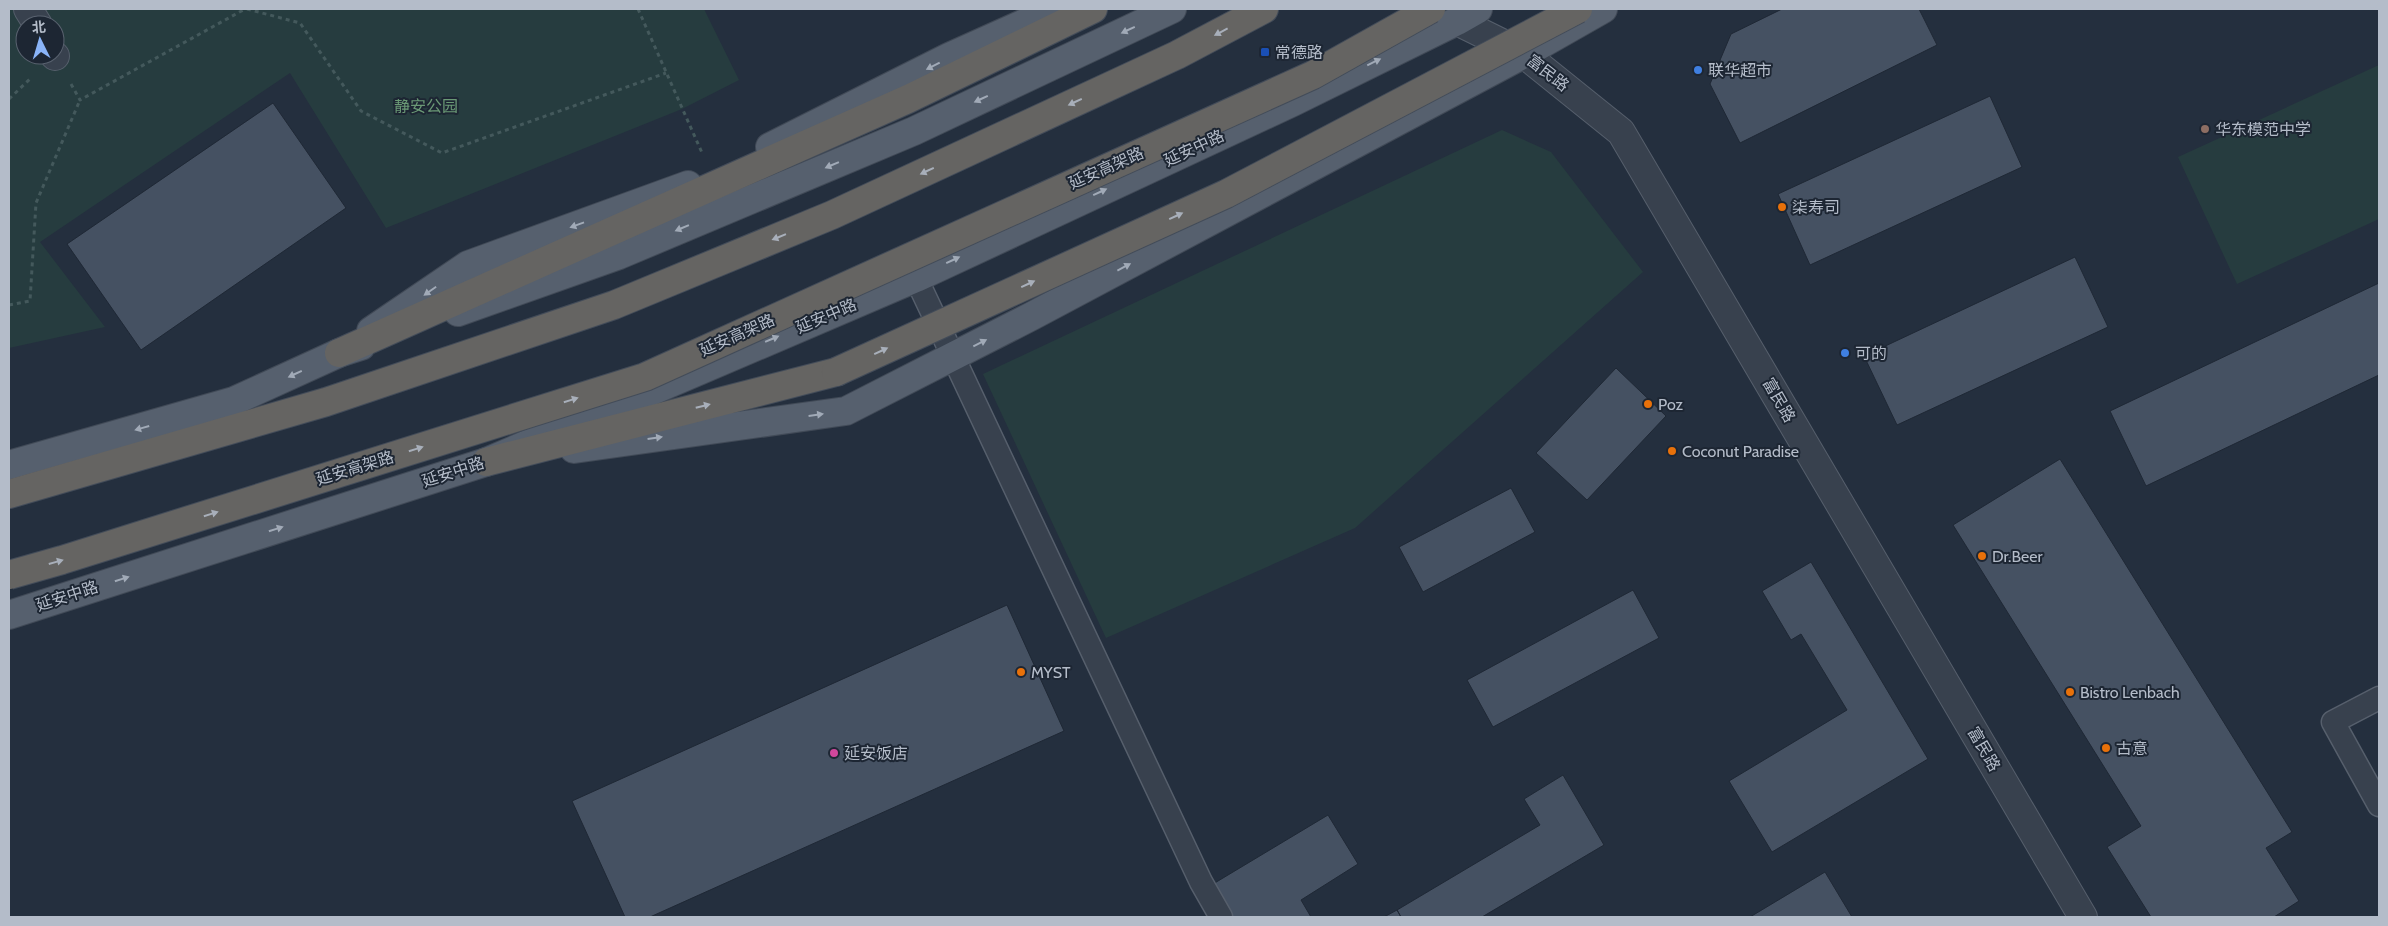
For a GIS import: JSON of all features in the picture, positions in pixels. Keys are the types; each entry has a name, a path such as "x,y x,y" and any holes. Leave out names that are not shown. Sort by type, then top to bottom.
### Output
{"highway":[{"path":"339,354 500,280 899,103 1093,9"},
{"path":"9,494 326,402 614,305 832,215 1177,55 1264,9"},
{"name":"延安高架路","path":"9,575 645,377 1313,75 1431,9"},
{"path":"486,462 836,372 1226,194 1578,9"}],"main road":[{"path":"339,354 468,264 713,176 950,58 1056,9"},
{"path":"9,465 234,402 339,354 619,255 914,131 1172,9"},
{"path":"486,462 846,411 1524,54 1603,9"},
{"name":"延安中路","path":"9,615 486,462 916,278 1293,102 1468,15"}],"street":[{"name":"富民路","path":"1468,15 1524,54 1621,132 2083,917"}],"lane":[{"path":"916,278 1200,882 1221,917"},
{"path":"2379,698 2333,722 2379,805"}],"path":[{"path":"9,306 30,301 36,203 80,100 246,9 300,23 360,111 442,153 666,73"},
{"path":"638,9 713,176"},
{"path":"61,65 80,100"}],"green space":[{"name":"静安公园","path":"9,9 704,9 739,80 682,109 386,228 290,73 40,242 105,327 9,348"},
{"path":"2379,65 2379,219 2237,284 2178,157"},
{"path":"1502,130 1551,152 1643,272 1355,528 1106,638 983,374"}],"building":[{"path":"1782,9 1919,9 1937,45 1740,143 1710,84 1731,34"},
{"path":"1990,96 2022,167 1810,265 1778,194"},
{"path":"273,103 346,208 141,350 67,244"},
{"path":"2075,257 2108,327 1897,425 1864,356"},
{"path":"2379,283 2379,375 2146,486 2110,411"},
{"path":"1616,368 1666,416 1587,500 1536,453"},
{"path":"2060,459 2292,832 2266,848 2299,901 2274,917 2151,917 2107,847 2141,826 1953,525"},
{"path":"1511,488 1535,532 1423,592 1399,547"},
{"path":"1811,562 1928,759 1772,852 1729,781 1847,710 1801,634 1791,640 1762,591"},
{"path":"1633,590 1659,638 1493,727 1467,680"},
{"path":"1007,605 1064,731 650,917 625,917 572,801"},
{"path":"1563,775 1604,845 1482,917 1401,917 1397,910 1540,825 1524,799"},
{"path":"1328,815 1358,864 1301,900 1311,917 1233,917 1213,884"},
{"path":"1825,872 1852,917 1750,917"},
{"path":"1397,910 1401,917 1384,917"}],"place":[{"name":"常德路","path":"1265,52"},
{"name":"联华超市","path":"1698,70"},
{"name":"华东模范中学","path":"2205,129"},
{"name":"柒寿司","path":"1782,207"},
{"name":"可的","path":"1845,353"},
{"name":"Poz","path":"1648,404"},
{"name":"Coconut Paradise","path":"1672,451"},
{"name":"Dr.Beer","path":"1982,556"},
{"name":"MYST","path":"1021,672"},
{"name":"Bistro Lenbach","path":"2070,692"},
{"name":"古意","path":"2106,748"},
{"name":"延安饭店","path":"834,753"}]}
